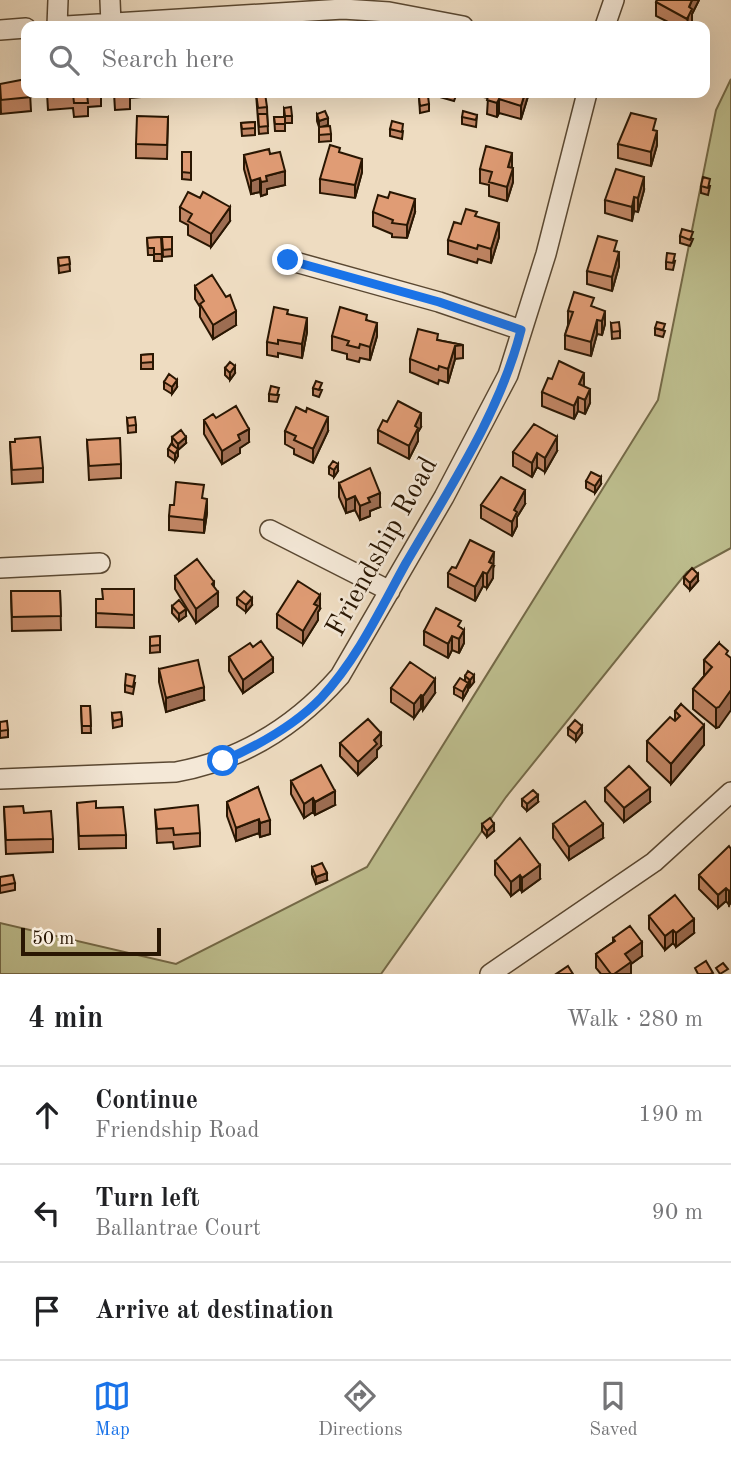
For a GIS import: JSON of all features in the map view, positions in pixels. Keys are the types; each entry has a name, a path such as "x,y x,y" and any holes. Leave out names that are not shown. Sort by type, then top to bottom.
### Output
{"street":[{"path":"57,21 58,0"},
{"path":"110,0 110,21"},
{"path":"607,21 614,0"},
{"path":"157,21 343,9 400,13 439,21"},
{"path":"0,30 21,28"},
{"name":"Friendship Road","path":"0,779 176,772 212,764 243,752 287,725 318,701 358,651 498,398 545,254 586,98"},
{"path":"288,260 439,302 521,330"},
{"path":"270,530 390,592"},
{"path":"0,568 100,563"},
{"path":"490,974 654,862 731,792"}],"green space":[{"path":"731,79 731,548 687,572 506,797 381,974 0,974 0,923 176,964 367,867 658,400 716,110"}],"building":[{"path":"692,0 689,7 692,9 687,19 656,2"},
{"path":"21,80 21,98 1,100 0,84"},
{"path":"73,98 87,98 88,103 74,103"},
{"path":"257,98 266,98 267,107 258,108"},
{"path":"419,98 428,98 429,104 420,106"},
{"path":"488,98 523,98 521,106 499,99 497,103"},
{"path":"291,107 292,116 285,116 284,108"},
{"path":"325,111 328,118 319,121 317,114"},
{"path":"463,111 477,115 476,120 462,117"},
{"path":"631,113 656,119 653,130 657,131 651,152 618,144"},
{"path":"258,114 267,114 268,126 259,127"},
{"path":"137,116 168,117 167,145 136,144"},
{"path":"274,117 285,117 285,124 275,124"},
{"path":"392,121 403,124 402,132 390,129"},
{"path":"255,122 255,128 242,129 241,123"},
{"path":"330,126 331,134 319,135 319,127"},
{"path":"330,145 340,148 339,152 362,159 355,185 320,179"},
{"path":"486,146 512,153 508,167 513,168 507,187 489,182 492,172 480,169"},
{"path":"269,149 270,154 280,152 285,171 266,176 267,181 261,182 260,178 251,181 244,155"},
{"path":"182,152 191,152 191,173 182,172"},
{"path":"616,169 644,177 638,198 634,197 632,207 605,200"},
{"path":"703,177 710,179 708,188 701,186"},
{"path":"188,192 200,198 203,192 230,207 211,234 188,221 192,214 180,207"},
{"path":"390,192 415,199 407,225 392,223 393,220 373,212 378,195 388,198"},
{"path":"466,209 477,212 475,216 499,223 491,249 478,245 477,249 448,240 454,222 461,224"},
{"path":"682,229 693,232 690,240 680,236"},
{"path":"598,236 617,241 614,251 619,252 612,277 587,271"},
{"path":"161,237 162,254 154,254 154,248 148,248 147,238"},
{"path":"162,237 172,237 172,249 163,250"},
{"path":"667,253 675,254 673,263 666,262"},
{"path":"69,257 70,264 59,266 58,258"},
{"path":"212,275 226,297 230,295 236,311 213,325 200,304 204,301 195,286"},
{"path":"574,292 594,298 591,306 605,311 602,321 597,320 591,342 565,335 573,312 568,311"},
{"path":"274,307 288,310 287,314 307,318 302,344 278,340 278,344 267,342"},
{"path":"340,307 367,315 366,320 377,323 370,347 360,344 359,348 347,345 349,341 332,336"},
{"path":"619,322 620,331 612,332 611,323"},
{"path":"657,322 665,324 663,330 655,328"},
{"path":"418,329 438,334 437,340 463,345 455,346 448,369 439,366 438,370 410,359"},
{"path":"153,354 153,362 141,363 141,355"},
{"path":"559,361 584,373 579,384 590,389 585,400 578,397 574,406 542,392 548,378 552,379"},
{"path":"230,362 235,366 230,373 225,368"},
{"path":"169,374 177,380 172,387 164,382"},
{"path":"316,381 322,383 319,390 313,388"},
{"path":"271,386 279,388 277,395 269,394"},
{"path":"398,401 421,413 415,426 418,428 409,446 378,430 383,420 387,422"},
{"path":"236,406 249,429 238,435 240,440 222,451 204,420 213,414 216,418"},
{"path":"296,407 306,412 307,408 328,417 313,449 294,440 296,436 285,431"},
{"path":"135,417 136,425 128,426 127,418"},
{"path":"534,424 557,437 545,458 537,453 532,463 513,452"},
{"path":"181,430 186,437 178,444 172,437"},
{"path":"40,437 43,468 12,470 10,442 15,442 15,439"},
{"path":"120,438 121,464 89,466 87,440"},
{"path":"171,444 178,449 175,454 168,449"},
{"path":"333,461 338,464 334,470 329,467"},
{"path":"370,468 380,493 368,498 370,502 360,506 355,496 346,500 339,483"},
{"path":"591,472 601,477 595,486 586,481"},
{"path":"501,477 525,490 514,510 517,512 512,522 481,505"},
{"path":"176,482 204,485 202,498 207,499 204,520 169,516 170,505 174,505"},
{"path":"470,540 494,552 489,562 493,564 487,574 483,572 475,587 448,573 452,567 456,568"},
{"path":"197,559 218,592 196,609 175,576"},
{"path":"692,568 698,574 690,583 684,577"},
{"path":"298,581 320,595 314,604 318,606 303,631 277,614"},
{"path":"102,589 134,589 134,615 96,613 96,599 103,599"},
{"path":"11,591 60,591 61,616 12,617"},
{"path":"244,591 252,598 246,605 237,598"},
{"path":"179,600 186,609 179,614 172,606"},
{"path":"436,608 461,621 458,626 464,630 459,639 452,636 448,644 424,631"},
{"path":"160,636 160,645 150,646 150,637"},
{"path":"261,641 273,658 243,680 229,657 250,643 253,647"},
{"path":"719,643 731,658 731,690 716,708 693,689 712,667 704,660"},
{"path":"198,660 204,687 166,698 159,669"},
{"path":"410,662 435,679 414,704 391,688"},
{"path":"468,671 474,675 470,680 465,676"},
{"path":"126,674 135,676 133,687 125,685"},
{"path":"460,678 468,683 463,692 454,687"},
{"path":"681,704 704,725 671,764 647,741 670,717 675,721 680,716 675,711"},
{"path":"81,706 90,706 91,726 82,726"},
{"path":"121,712 122,719 113,721 112,713"},
{"path":"368,719 381,733 374,740 377,744 358,762 340,743"},
{"path":"575,720 582,726 576,734 568,728"},
{"path":"7,721 8,730 0,731 0,722"},
{"path":"321,765 335,791 315,802 313,798 304,804 291,781"},
{"path":"629,766 650,788 624,808 605,788"},
{"path":"258,787 270,820 260,823 259,819 236,828 227,802"},
{"path":"533,790 538,795 527,804 522,799"},
{"path":"96,801 96,808 123,807 126,835 79,836 77,803"},
{"path":"585,801 603,824 569,847 553,824"},
{"path":"198,805 200,833 174,835 173,828 157,829 155,810"},
{"path":"23,806 24,813 51,811 53,839 6,840 4,807"},
{"path":"490,818 494,824 487,831 482,824"},
{"path":"520,838 540,865 522,878 520,875 511,882 495,861"},
{"path":"729,846 731,890 726,888 718,895 699,875"},
{"path":"322,863 327,873 316,877 312,867"},
{"path":"13,875 15,883 0,886 0,877"},
{"path":"675,895 694,919 676,933 673,930 665,936 649,916"},
{"path":"630,926 642,942 625,954 631,962 611,974 596,954"},
{"path":"706,961 713,973 698,974 695,968"},
{"path":"723,963 728,969 720,974 716,968"},
{"path":"568,966 573,974 556,974"}],"route":[{"path":"223,761 287,725 318,701 341,676 358,651 498,398 508,375 521,330 439,302 288,260"}]}
